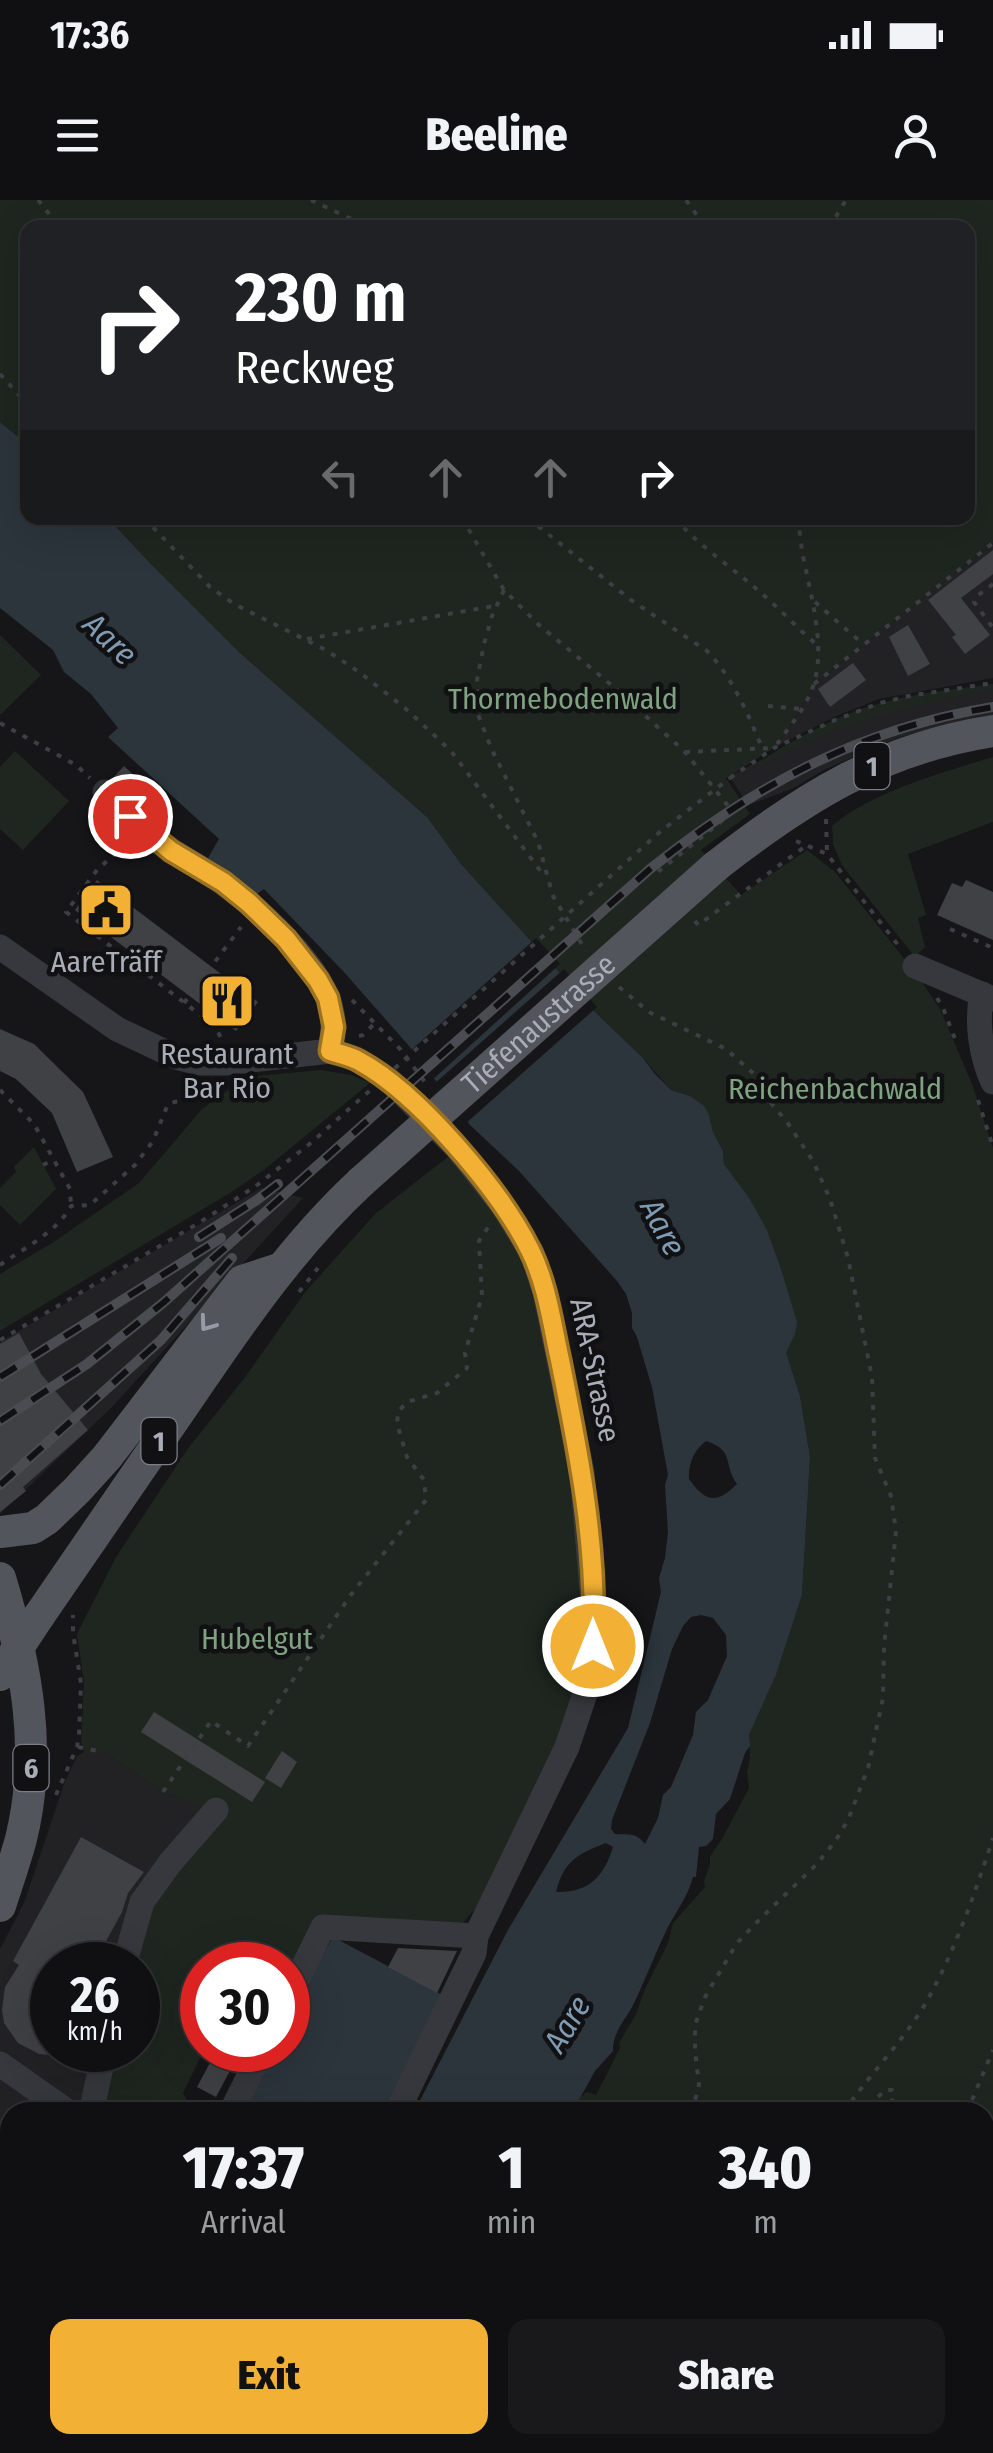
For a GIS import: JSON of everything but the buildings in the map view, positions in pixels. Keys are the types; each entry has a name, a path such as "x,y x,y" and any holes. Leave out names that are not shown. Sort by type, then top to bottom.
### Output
{"main road":[{"name":"Tiefenaustrasse","path":"0,1675 210,1366 292,1278 315,1227 336,1204 716,866 776,820 841,780 881,762 932,744 993,731"},
{"path":"0,1532 32,1528 78,1490 242,1281 292,1278"},
{"name":"6","path":"0,1578 27,1687 32,1757 21,1838 0,1906"}],"street":[{"path":"0,947 117,1029 176,1057 200,1063 226,1063 339,1044 328,998 286,939 223,882 171,851 105,792"},
{"path":"916,966 988,996 980,1006 982,1046 993,1082"},
{"name":"ARA-Strasse","path":"339,1044 388,1079 458,1148 503,1206 532,1252 545,1292 582,1472 594,1616 591,1676 567,1746 476,1936 474,1953 401,2102"},
{"path":"131,1942 142,1902 216,1810"},
{"path":"310,1952 322,1927 476,1936"},
{"path":"0,2064 54,2102"},
{"path":"93,2102 100,2072"},
{"path":"236,2102 251,2072"}],"path":[{"path":"38,200 54,220"},
{"path":"310,200 356,220"},
{"path":"0,374 20,396"},
{"path":"151,525 210,586 234,604 360,672 452,751 548,881 569,924 596,961"},
{"path":"466,525 504,590 685,752 733,812 658,872 663,879"},
{"path":"537,525 631,600 707,651 744,706 762,748"},
{"path":"682,525 817,645"},
{"path":"799,525 813,600 817,645 814,684"},
{"path":"774,748 814,684 993,543"},
{"path":"993,584 974,602 993,628"},
{"path":"504,590 484,644 476,680 477,712 538,842 548,881"},
{"path":"813,600 864,645"},
{"path":"307,640 496,606"},
{"path":"0,1340 256,1186 326,1130 661,831 774,748 880,703 993,683"},
{"path":"768,706 800,709"},
{"path":"0,723 76,764 105,792"},
{"path":"685,752 774,748"},
{"path":"817,828 837,816"},
{"path":"826,822 826,854"},
{"path":"143,828 97,870 66,912 216,1026 224,1046"},
{"path":"808,833 796,841 826,854 916,966"},
{"path":"696,921 698,925 807,845"},
{"path":"184,1003 254,909"},
{"path":"950,929 993,948"},
{"path":"608,975 630,999 649,1012 726,1049 754,1074 766,1098 814,1160 848,1258 872,1376 875,1458 891,1496 896,1531 883,1698 864,1782 836,1840 738,1943 705,1997 695,2025 700,2085 695,2102"},
{"path":"339,1044 363,1035 375,1023"},
{"path":"71,1206 90,1205 135,1166 153,1141 168,1104 202,1094 206,1089"},
{"path":"0,1090 34,1124 70,1190 71,1206 53,1228 0,1264"},
{"path":"43,1165 53,1160"},
{"path":"163,1792 211,1721 248,1746 350,1596 426,1500 424,1480 407,1457 397,1424 398,1412 406,1402 437,1393 467,1368 464,1353 482,1296 478,1241 503,1206"},
{"path":"290,1302 292,1278"},
{"path":"53,1802 77,1747 81,1683 72,1622 78,1605"},
{"path":"77,1747 103,1752"},
{"path":"852,2102 927,2002 955,1944 993,1838"},
{"path":"970,2102 993,2050"},
{"path":"874,2102 885,2090 892,2090 892,2102"}],"shaded area":[{"path":"993,543 993,678 879,699 774,748 814,684"},
{"path":"993,687 993,716 882,744 792,789 748,805 729,776 881,707"},
{"path":"261,1188 303,1198 112,1407 0,1514 0,1342"},
{"path":"103,1752 163,1792 216,1810 138,1942 30,1942 30,2072 100,2072 93,2102 0,2102 0,1949 24,1903 77,1756"}],"green space":[{"path":"0,200 993,200 993,543 814,684 774,748 726,778 750,814 701,850 741,895 807,850 835,872 940,1009 972,1084 993,1148 993,2102 578,2102 587,2092 596,2095 668,1943 673,1923 705,1887 710,1856 749,1788 749,1735 776,1675 802,1595 810,1457 800,1396 785,1352 780,1266 750,1199 724,1164 709,1115 690,1096 671,1090 597,1014 461,864 428,818 240,653 114,525 975,525 975,220 20,220 20,438 0,422"},
{"path":"0,635 41,675 0,715"},
{"path":"993,684 993,689 873,718 814,739 761,766 759,762 852,712 912,696"},
{"path":"15,751 69,801 23,850 0,829 0,767"},
{"path":"993,757 993,822 908,854 926,915 918,918 925,947 915,957 842,865 833,844 832,826 887,793"},
{"path":"321,1070 370,1083 230,1193 0,1331 0,1274 139,1183 202,1109 247,1077"},
{"path":"34,1147 56,1189 20,1225 0,1205 0,1188"},
{"name":"Hubelgut","path":"458,1149 524,1240 582,1472 591,1676 476,1908 460,1926 317,1917 304,1942 180,1942 180,2072 193,2072 183,2093 188,2102 93,2102 100,2072 160,2072 160,1942 131,1942 142,1902 215,1811 163,1792 103,1752 84,1752 84,1682 77,1634 116,1557 189,1447 306,1291 376,1213"}],"water":[{"name":"Aare","path":"0,422 20,438 20,525 114,525 240,653 428,818 461,864 597,1014 671,1090 704,1106 723,1151 724,1164 767,1230 797,1322 786,1353 800,1396 810,1457 802,1595 776,1675 749,1735 750,1746 730,1799 716,1814 713,1839 699,1847 696,1877 618,2031 613,2051 595,2071 578,2102 419,2102 508,1930 628,1728 661,1592 659,1578 668,1532 668,1475 652,1387 632,1328 626,1294 519,1171 470,1125 409,1046 343,971 264,889 255,895 208,858 219,839 108,737 118,728 91,694 64,672 53,650 0,608","holes":["706,1441 725,1454 737,1484 718,1498 701,1493 689,1479 698,1449","691,1617 713,1618 726,1635 727,1656 708,1700 696,1712 693,1735 671,1787 663,1795 658,1818 645,1844 635,1836 615,1834 612,1820 650,1723 672,1649 683,1626","606,1843 613,1847 605,1867 593,1881 577,1890 556,1892 568,1866 580,1855"]},
{"path":"333,1937 448,1998 396,2102 245,2102 259,2072 310,2072 310,1977"}],"pier":[{"path":"536,938 560,964 430,1082 408,1053"},
{"path":"564,969 597,1007 464,1125 433,1085"}],"railway":[{"path":"0,1421 87,1364 163,1303 650,869 689,839 769,787 853,746 944,717 993,707"},
{"path":"199,1237 278,1184"},
{"path":"0,1377 221,1238"},
{"path":"0,1485 161,1340 232,1258"}],"place":[{"name":"AareTräff","path":"106,910"},
{"name":"Restaurant Bar Rio","path":"227,1001"}],"route":[{"path":"130,816 171,851 223,882 286,939 328,998 334,1027 330,1051 356,1059 410,1099 458,1148 503,1206 532,1252 545,1292 582,1472 590,1548 593,1646"}],"park label":[{"name":"Thormebodenwald","path":"563,699"},
{"name":"Reichenbachwald","path":"835,1089"}]}
